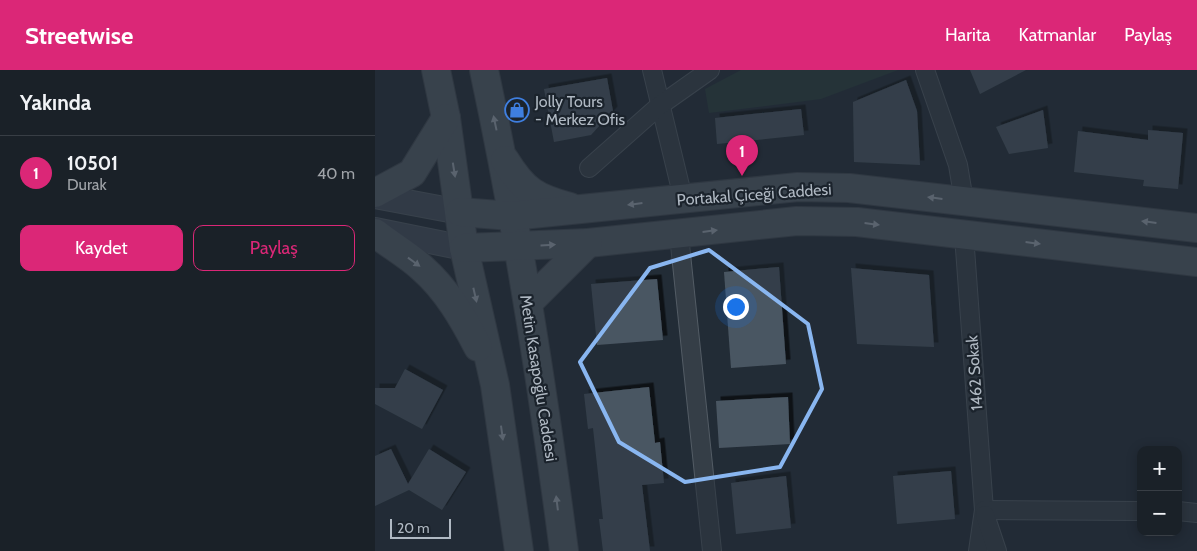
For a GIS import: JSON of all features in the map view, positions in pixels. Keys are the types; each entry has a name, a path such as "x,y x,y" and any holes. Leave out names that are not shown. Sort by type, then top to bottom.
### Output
{"main road":[{"path":"437,70 465,248 495,385 519,551"},
{"name":"Metin Kasapoğlu Caddesi","path":"484,70 529,302 563,551"},
{"path":"375,194 412,173 446,118"},
{"path":"502,156 517,180 542,199 579,210"},
{"name":"Portakal Çiceği Caddesi","path":"460,212 579,210 798,187 841,188 1197,228"},
{"name":"Portakal Çiceği Caddesi","path":"465,248 588,243 679,235 797,221 857,222 1197,262"},
{"path":"375,234 422,268 445,292 465,322 495,385"},
{"path":"529,302 588,243"}],"street":[{"path":"652,70 659,106 683,198"},
{"path":"589,168 659,106 710,70"},
{"path":"925,70 958,164 964,201"},
{"path":"375,194 460,212"},
{"path":"375,230 465,248"},
{"path":"679,235 713,551"},
{"name":"1462 Sokak","path":"964,235 984,510 978,551"},
{"path":"984,510 1137,511"},
{"name":"1462 Sokak","path":"984,510 997,551"},
{"path":"1182,512 1197,513"}],"highlighted area":[{"path":"709,250 808,324 822,389 780,467 685,482 619,442 580,362 650,268"}],"green space":[{"path":"741,70 898,70 821,99 709,113 705,89"}],"building":[{"path":"970,70 1026,70 980,94"},
{"path":"607,78 613,111 591,135 554,142 544,89"},
{"path":"906,80 917,111 920,165 854,162 853,102"},
{"path":"801,109 804,135 717,144 715,118"},
{"path":"1043,110 1048,148 1009,154 996,127"},
{"path":"1148,130 1183,133 1178,189 1143,186 1144,180 1074,172 1078,131 1148,140"},
{"path":"779,267 786,364 731,368 724,272"},
{"path":"851,268 929,275 934,347 857,344"},
{"path":"657,279 663,340 597,345 591,284"},
{"path":"405,369 443,390 422,429 375,404 375,388 395,388"},
{"path":"649,387 655,443 660,442 664,483 642,485 650,551 603,551 599,519 603,519 593,428 588,429 584,394"},
{"path":"788,397 790,444 719,448 716,401"},
{"path":"391,449 408,484 429,449 466,472 442,510 409,490 375,506 375,456"},
{"path":"951,471 955,519 897,524 893,476"},
{"path":"786,476 791,528 736,534 731,483"}],"place":[{"name":"Jolly Tours - Merkez Ofis","path":"517,110"},
{"name":"10501","path":"742,176"}]}
